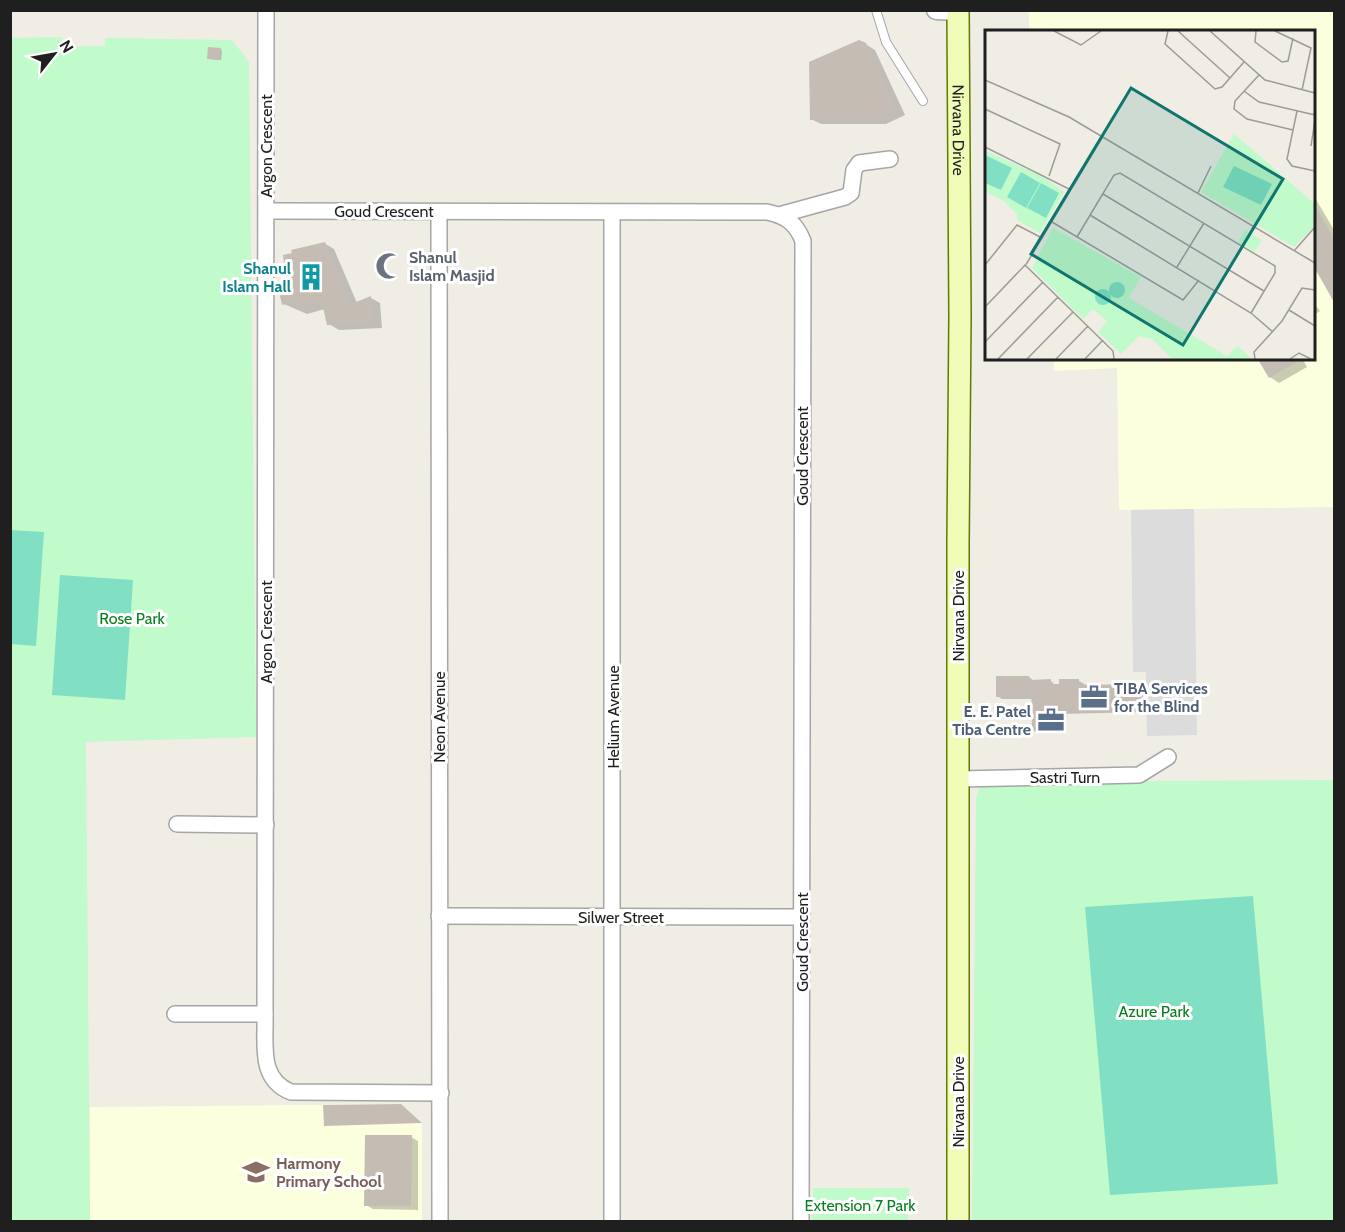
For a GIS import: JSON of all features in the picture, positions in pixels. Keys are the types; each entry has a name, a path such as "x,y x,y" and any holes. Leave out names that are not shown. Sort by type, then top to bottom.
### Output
{"main road":[{"name":"Nirvana Drive","path":"958,11 960,317 958,1221"}],"street":[{"name":"Argon Crescent","path":"266,10 267,1069 271,1078 291,1092 441,1093"},
{"path":"936,10 958,11"},
{"path":"779,214 844,197 851,193 854,170 859,163 890,159"},
{"name":"Goud Crescent","path":"267,211 767,212 779,214 790,220 798,229 803,241 801,1221"},
{"name":"Neon Avenue","path":"439,212 440,1221"},
{"name":"Helium Avenue","path":"612,213 612,1221"},
{"name":"Sastri Turn","path":"958,779 1139,775 1168,757"},
{"path":"177,824 266,825"},
{"name":"Silwer Street","path":"439,916 802,917"},
{"path":"175,1014 266,1014"}],"lane":[{"path":"876,10 886,42 923,102"}],"shaded area":[{"path":"1029,11 1334,11 1334,507 1119,510 1117,368 1054,371 1054,360 1315,360 1315,30 1029,30"},
{"path":"1131,508 1194,508 1197,735 1147,736 1146,672 1133,672"},
{"name":"Harmony Primary School","path":"401,1104 422,1123 422,1221 90,1221 90,1107"}],"green space":[{"name":"Rose Park","path":"62,37 62,47 105,46 105,38 232,40 249,62 256,737 86,742 90,1221 11,1221 10,38"},
{"path":"10,530 44,532 36,646 11,644"},
{"path":"60,575 133,580 125,700 52,695"},
{"name":"Azure Park","path":"1334,780 1334,1221 972,1222 976,801 980,788 991,782"},
{"path":"1253,896 1278,1184 1110,1195 1085,907"},
{"name":"Extension 7 Park","path":"813,1188 909,1188 908,1221 812,1221"}],"building":[{"path":"859,40 866,43 896,110 876,119 810,120 809,62"},
{"path":"208,47 221,48 220,60 207,59"},
{"path":"1315,206 1334,239 1334,302 1315,269"},
{"name":"Shanul Islam Hall","path":"325,242 351,304 371,296 373,324 327,325 322,303 296,309 294,302 282,305 279,292 286,290 280,264 284,263 283,255 292,253 291,250"},
{"path":"1258,360 1298,360 1298,361 1269,378"},
{"path":"996,676 1029,676 1030,697 996,697"},
{"name":"TIBA Services for the Blind","path":"1051,679 1051,684 1059,684 1059,679 1079,679 1079,685 1136,684 1136,709 1052,711 1052,731 1032,731 1031,680"},
{"path":"401,1104 422,1123 324,1126 323,1105"},
{"path":"365,1135 412,1135 411,1206 364,1206"}],"place":[{"name":"Shanul Islam Masjid","path":"389,266"},
{"name":"Shanul Islam Hall","path":"311,277"},
{"name":"TIBA Services for the Blind","path":"1094,697"},
{"name":"E. E. Patel Tiba Centre","path":"1051,720"},
{"name":"Harmony Primary School","path":"256,1172"}]}
